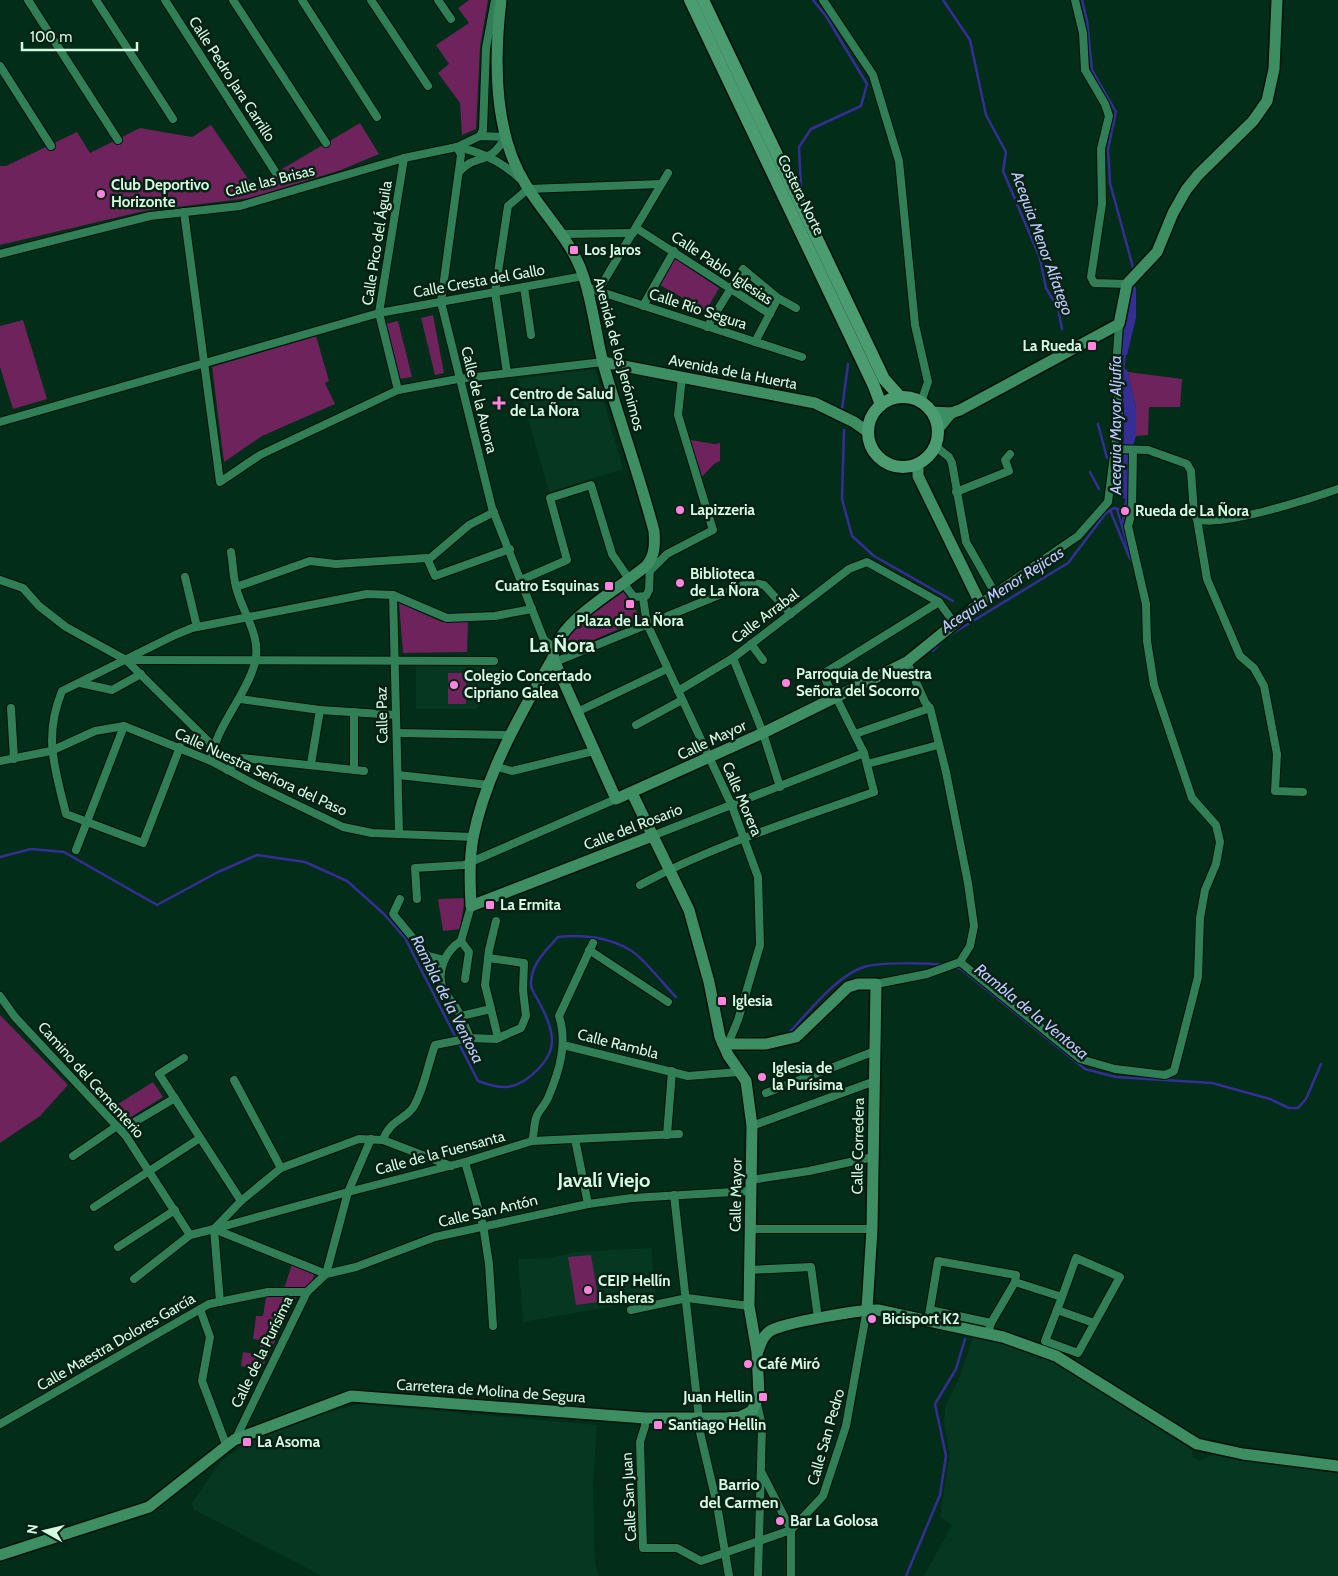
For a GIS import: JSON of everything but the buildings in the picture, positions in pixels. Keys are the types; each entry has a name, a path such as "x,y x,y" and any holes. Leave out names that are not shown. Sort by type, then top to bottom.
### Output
{"main road":[{"name":"Costera Norte","path":"690,0 874,386 881,405"},
{"name":"Costera Norte","path":"703,0 884,379 900,397"},
{"path":"900,397 921,402 932,412 938,430 935,446 928,457 918,464 897,467 884,462 871,446 869,426 881,405 900,397"}],"street":[{"path":"28,0 118,140"},
{"path":"96,0 173,119"},
{"name":"Calle Pedro Jara Carrillo","path":"165,0 276,173"},
{"path":"233,0 326,143"},
{"path":"302,0 377,117"},
{"path":"371,0 428,86"},
{"path":"438,0 451,20"},
{"path":"480,136 483,130 486,48 495,0"},
{"name":"Avenida de los Jerónimos","path":"471,906 470,862 473,837 489,785 528,700 554,656 559,637 601,597 650,566 654,549 653,525 603,362 585,282 562,234 526,186 506,137 498,81 500,0"},
{"path":"823,0 873,75 899,161 915,325 928,382 921,402"},
{"path":"1074,0 1083,33 1086,70 1105,104 1109,116 1101,149 1102,204 1091,277 1094,282 1131,280"},
{"path":"918,464 918,476 980,603 1078,536 1095,519 1109,499 1119,449 1116,368 1119,324 1131,280 1157,252 1172,213 1186,190 1198,175 1252,121 1268,101 1274,70 1278,0"},
{"path":"0,66 51,146"},
{"path":"457,147 480,136 506,137"},
{"path":"459,172 473,160 496,151 506,137"},
{"path":"457,147 487,156 505,165 526,186 661,184"},
{"name":"Calle las Brisas","path":"0,254 150,216 240,206 404,158 457,147"},
{"name":"Calle de la Aurora","path":"457,147 461,155 441,302 458,379 494,512 544,640 554,656"},
{"name":"Calle Pico del Águila","path":"398,390 379,313 404,158"},
{"path":"598,291 668,173"},
{"path":"507,373 495,292 508,206 526,186"},
{"path":"184,212 220,482 260,455 398,390 458,379 603,362"},
{"path":"562,234 634,230"},
{"name":"Calle Pablo Iglesias","path":"634,230 674,251 770,314 755,342"},
{"path":"644,306 674,251"},
{"path":"707,326 743,269 778,298 796,308"},
{"name":"Calle Cresta del Gallo","path":"0,422 379,313 524,287 585,282"},
{"name":"Calle Río Segura","path":"585,282 598,291 802,357"},
{"path":"524,287 531,335"},
{"path":"770,314 778,298"},
{"path":"938,430 952,413 1119,324"},
{"name":"Avenida de la Huerta","path":"603,362 815,403 854,422 869,426"},
{"path":"521,580 567,560 550,498 591,485 612,554 630,579 632,596 642,598 648,593 650,566 667,554 713,530 678,415 682,377"},
{"path":"932,412 952,413"},
{"path":"935,446 949,457 966,542 995,594"},
{"path":"1119,449 1148,450 1187,464 1191,471 1191,494 1207,579 1240,656 1254,668 1264,686 1277,754 1275,791 1303,792"},
{"path":"960,962 1080,1059 1115,1070 1165,1075 1174,1071 1198,977 1200,918 1205,890 1216,864 1220,842 1216,825 1192,798 1154,685 1148,641 1146,604 1128,526 1132,512 1133,450"},
{"path":"956,492 1009,471 1005,460 1010,454"},
{"path":"1197,519 1219,521 1312,498 1338,489"},
{"path":"236,587 310,561 336,564 428,559 469,525 494,512"},
{"path":"428,559 434,576 510,549"},
{"path":"654,549 667,554"},
{"path":"211,760 213,746 240,699 255,662 256,639 236,587 231,552"},
{"name":"Calle Arrabal","path":"678,692 733,658 849,569 867,562 939,602"},
{"path":"185,577 197,627"},
{"path":"630,579 645,578 649,583"},
{"path":"0,580 23,588 39,606 66,627 126,660 213,746"},
{"path":"616,798 554,656 647,624 751,582 764,585 791,614"},
{"path":"180,747 142,843 66,814 51,751 54,712 62,691 175,635 197,627 248,619 367,594 393,595 447,618 495,616 532,609"},
{"name":"Calle Paz","path":"393,595 399,833"},
{"name":"Calle Morera","path":"642,598 647,624 732,806 758,877 760,946 738,1020 726,1044"},
{"path":"640,885 670,869 744,838 874,792 864,753 823,674 939,602 954,623"},
{"name":"Calle Mayor","path":"416,899 415,868 464,865 616,798 632,793 763,733 906,662 980,603"},
{"path":"751,644 763,660"},
{"path":"733,658 763,733 780,787"},
{"path":"126,660 255,662 494,661"},
{"path":"726,1044 766,1044 796,1037 848,987 858,984 876,984 927,974 960,962 970,946 974,926 968,883 930,708 924,702 906,662"},
{"path":"577,712 667,669"},
{"path":"80,683 112,690 141,674"},
{"path":"240,699 320,710 396,715"},
{"path":"636,725 682,700"},
{"path":"12,708 14,759"},
{"path":"854,734 930,708"},
{"path":"311,764 320,710"},
{"path":"354,712 354,769"},
{"path":"0,761 51,751 95,731 124,726"},
{"path":"76,850 124,726"},
{"name":"Calle Nuestra Señora del Paso","path":"124,726 211,760 343,827 372,833 473,837"},
{"path":"397,733 511,735"},
{"path":"867,764 938,745"},
{"path":"497,767 512,771 594,751"},
{"name":"Calle del Rosario","path":"471,906 732,806 864,753"},
{"path":"228,770 242,758 364,771"},
{"path":"398,775 489,785"},
{"name":"Calle Mayor","path":"632,793 688,910 726,1044 739,1072 746,1080 752,1126 749,1306 757,1352 759,1395 757,1404"},
{"path":"400,899 393,914 428,956 444,960"},
{"path":"470,1038 461,1016 443,989 440,977 444,960 452,946 461,941 471,906"},
{"path":"496,921 488,958 485,985 498,1038"},
{"path":"461,941 469,952 465,979"},
{"path":"563,1044 559,1016 593,942"},
{"path":"589,950 668,1002"},
{"path":"384,1140 386,1131 396,1120 414,1107 435,1045 470,1038 498,1038 520,1028 526,1016 523,990 524,963 488,958"},
{"name":"Calle Corredera","path":"867,1309 872,1229 876,984"},
{"name":"Camino del Cementerio","path":"0,996 15,1017 119,1128 150,1172 190,1235"},
{"path":"461,1016 491,1009"},
{"name":"Calle Rambla","path":"532,1141 536,1116 547,1100 558,1072 563,1044 688,1076 739,1072"},
{"path":"766,1093 875,1051"},
{"path":"184,1058 159,1074 241,1201"},
{"path":"667,1135 672,1071"},
{"path":"234,1080 282,1168"},
{"path":"752,1126 875,1080"},
{"path":"73,1156 119,1128 175,1098"},
{"name":"Calle de la Fuensanta","path":"190,1235 451,1166 532,1141 678,1134"},
{"path":"94,1207 200,1138"},
{"path":"574,1138 588,1204"},
{"path":"220,1302 214,1229 241,1201 282,1168 359,1139 384,1140 451,1166"},
{"path":"214,1229 326,1274 348,1192 371,1139"},
{"name":"Calle San Antón","path":"326,1274 356,1267 435,1237 483,1225 588,1204 750,1185 873,1157"},
{"path":"465,1162 483,1225 489,1264 493,1326"},
{"path":"674,1195 687,1298 699,1418 698,1424 726,1552 729,1576"},
{"path":"118,1248 175,1210"},
{"path":"750,1229 872,1229"},
{"path":"134,1279 190,1235"},
{"path":"1076,1258 1120,1277 1078,1353 1045,1341 1062,1297 1076,1258"},
{"path":"929,1316 938,1261 1016,1278 1062,1297"},
{"path":"749,1270 811,1267 818,1318"},
{"name":"Calle de la Purísima","path":"231,1444 307,1292 326,1274"},
{"path":"989,1328 1016,1278"},
{"name":"Calle Maestra Dolores García","path":"2,1424 200,1309 220,1302 268,1292 307,1292"},
{"path":"631,1310 687,1298 749,1306"},
{"path":"200,1309 210,1337 202,1381 231,1444"},
{"path":"757,1352 761,1341 772,1330 818,1318 867,1309 929,1316 989,1328 1056,1356 1197,1444 1243,1454 1338,1466"},
{"name":"Calle San Pedro","path":"791,1530 823,1496 846,1426 867,1309"},
{"path":"1057,1310 1094,1324"},
{"path":"753,1321 772,1330"},
{"name":"Carretera de Molina de Segura","path":"0,1555 149,1508 231,1444 351,1396 645,1418 740,1417 752,1411 757,1404"},
{"path":"757,1404 762,1426 757,1540 758,1576"},
{"name":"Calle San Juan","path":"645,1418 646,1426 640,1442 643,1548 677,1548 700,1561 726,1552"},
{"path":"761,1471 791,1530 791,1576"},
{"path":"726,1552 791,1530"}],"shaded area":[{"path":"469,0 488,0 480,47 476,129 462,135 460,103 438,73 449,64 436,45 469,23 458,8"},
{"path":"360,123 379,154 341,170 250,198 144,211 0,245 0,166 6,166 77,132 90,153 140,128 192,137 211,125 253,186"},
{"path":"674,258 719,288 706,311 658,284"},
{"path":"1133,283 1136,288 1136,318 1127,355 1121,355 1128,299"},
{"path":"433,315 444,373 435,375 421,318"},
{"path":"23,320 47,399 13,409 0,367 0,326"},
{"path":"398,321 412,377 399,379 385,324"},
{"path":"316,336 329,381 325,383 335,404 262,436 224,462 212,367"},
{"path":"595,369 623,469 549,492 517,379"},
{"path":"1120,369 1126,369 1128,372 1136,408 1136,436 1131,453 1129,499 1122,498 1124,418"},
{"path":"1128,372 1182,379 1180,407 1149,407 1148,435 1136,436 1136,408"},
{"path":"685,439 714,444 720,443 720,461 714,464 698,481"},
{"path":"622,590 642,619 561,654 561,641 599,603"},
{"path":"399,603 442,622 468,621 467,652 403,653"},
{"name":"Colegio Concertado Cipriano Galea","path":"416,666 501,667 477,709 416,709"},
{"path":"448,673 466,673 466,704 448,704"},
{"path":"465,898 460,929 443,931 438,899"},
{"path":"0,1015 68,1085 40,1116 0,1143"},
{"path":"153,1082 163,1097 123,1122 113,1107"},
{"name":"CEIP Hellín Lasheras","path":"651,1248 656,1299 523,1322 518,1259 550,1258 576,1252"},
{"path":"591,1255 599,1302 576,1305 568,1257"},
{"path":"293,1261 316,1270 311,1284 303,1292 283,1292"},
{"path":"294,1296 296,1298 261,1370 241,1366 243,1352 260,1355 260,1340 253,1339 256,1316 263,1316 266,1297"},
{"path":"973,1337 1010,1343 1061,1366 1192,1450 1193,1457 1200,1461 1214,1454 1338,1473 1338,1576 924,1576 952,1525 940,1517 950,1454 944,1423 945,1407 960,1376"},
{"path":"359,1404 462,1413 470,1416 473,1414 597,1425 593,1485 595,1564 599,1576 322,1576 193,1509 192,1503 222,1460 244,1445 296,1421"}],"waterway":[{"path":"801,189 799,147 811,129 861,106 867,84 826,16 813,0"},
{"name":"Acequia Menor Alfatego","path":"943,0 970,40 986,115 1006,152 1003,171 1040,258 1046,288 1058,308 1062,329"},
{"name":"Acequia Mayor Aljufía","path":"1082,0 1087,21 1092,70 1116,112 1108,149 1110,183 1134,271"},
{"name":"Acequia Mayor Aljufía","path":"1123,370 1125,353"},
{"path":"842,409 848,364"},
{"name":"Acequia Menor Alfatego","path":"1098,424 1107,458"},
{"path":"844,430 842,499 852,536 874,556 953,601"},
{"path":"1090,472 1099,489"},
{"name":"Acequia Mayor Aljufía","path":"1125,527 1123,521 1127,495"},
{"name":"Acequia Menor Rejicas","path":"933,651 945,638 1068,563 1106,513 1114,508 1125,511"},
{"name":"Acequia Mayor Aljufía","path":"1117,509 1129,550"},
{"path":"1110,510 1130,559 1133,560"},
{"name":"Rambla de la Ventosa","path":"0,857 31,849 64,852 157,905 218,872 257,855 305,862 347,881 384,914 405,938 478,1081 498,1087 510,1087 528,1078 545,1061 550,1052 552,1034 545,1014 532,989 531,978 536,964 558,937 576,936 604,939 622,946 641,959 676,997"},
{"name":"Rambla de la Ventosa","path":"787,1035 822,996 854,971 871,965 881,964 916,963 944,965"},
{"name":"Rambla de la Ventosa","path":"955,967 961,969 1085,1069 1116,1077 1212,1083 1270,1099 1289,1108 1298,1108 1306,1099 1321,1064"},
{"path":"906,1576 940,1495 946,1456 935,1404 956,1369 965,1339"}],"place":[{"name":"Club Deportivo Horizonte","path":"101,194"},
{"name":"Los Jaros","path":"574,250"},
{"name":"La Rueda","path":"1092,346"},
{"name":"Centro de Salud de La Ñora","path":"499,403"},
{"name":"Lapizzeria","path":"680,510"},
{"name":"Rueda de La Ñora","path":"1125,511"},
{"name":"Biblioteca de La Ñora","path":"680,583"},
{"name":"Cuatro Esquinas","path":"609,586"},
{"name":"Plaza de La Ñora","path":"630,604"},
{"name":"Parroquia de Nuestra Señora del Socorro","path":"786,683"},
{"name":"Colegio Concertado Cipriano Galea","path":"454,685"},
{"name":"La Ermita","path":"490,905"},
{"name":"Iglesia","path":"722,1001"},
{"name":"Iglesia de la Purísima","path":"762,1077"},
{"name":"CEIP Hellín Lasheras","path":"588,1290"},
{"name":"Bicisport K2","path":"872,1319"},
{"name":"Café Miró","path":"748,1364"},
{"name":"Juan Hellin","path":"763,1397"},
{"name":"Santiago Hellin","path":"658,1425"},
{"name":"La Asoma","path":"247,1442"},
{"name":"Bar La Golosa","path":"780,1521"}],"district":[{"name":"La Ñora","path":"562,645"},
{"name":"Javalí Viejo","path":"604,1180"},
{"name":"Barrio del Carmen","path":"739,1493"}]}
